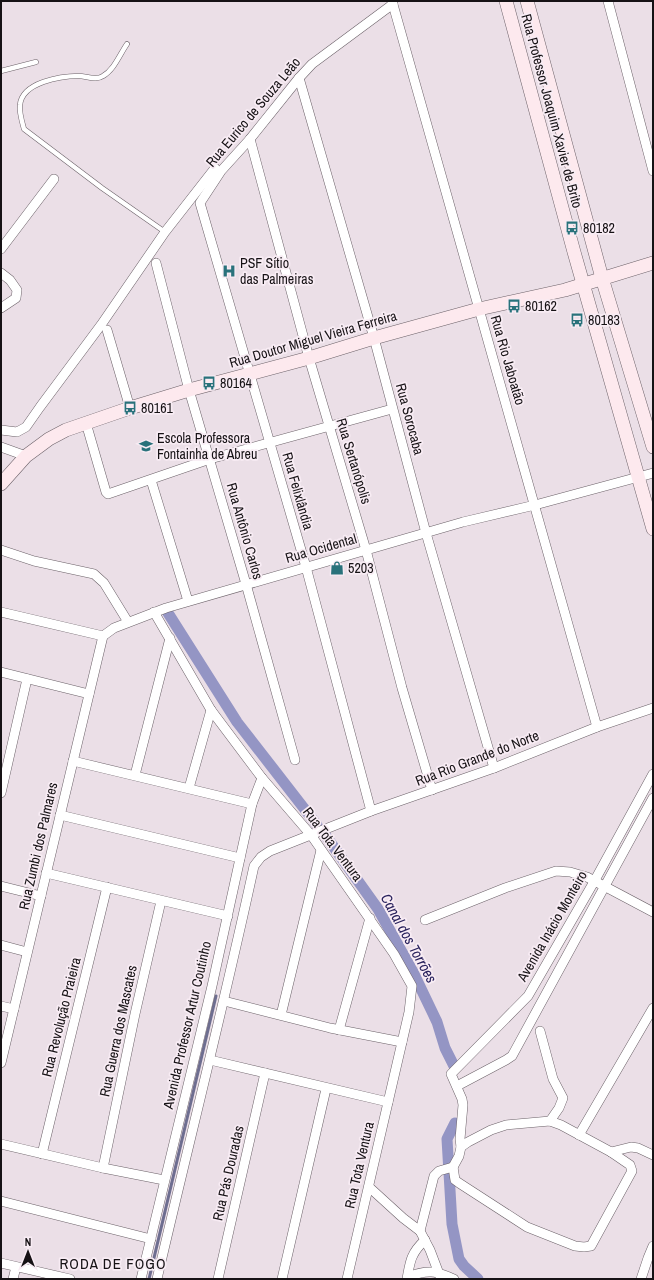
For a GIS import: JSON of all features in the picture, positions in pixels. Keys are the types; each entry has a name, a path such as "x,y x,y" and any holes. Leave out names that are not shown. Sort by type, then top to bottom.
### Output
{"street":[{"name":"Rua Professor Joaquim Xavier de Brito","path":"506,1 653,529"},
{"name":"Rua Professor Joaquim Xavier de Brito","path":"527,1 602,278 653,447"},
{"path":"608,1 653,171"},
{"name":"Rua Eurico de Souza Leão","path":"200,202 221,172 312,64 393,2"},
{"name":"Rua Rio Jaboatão","path":"393,2 597,727"},
{"name":"Rua Sorocaba","path":"299,78 374,338 426,532 494,768"},
{"name":"Rua Sertanópolis","path":"250,139 328,426 366,550 402,688 432,790"},
{"path":"1,430 17,432 26,427 101,325 166,232 215,168"},
{"path":"1,249 54,179"},
{"name":"Rua Felixlândia","path":"200,202 306,567 371,811"},
{"name":"Rua Antônio Carlos","path":"156,263 189,390 246,584 295,760"},
{"name":"Rua Doutor Miguel Vieira Ferreira","path":"1,484 26,456 49,439 66,430 130,408 189,390 309,358 374,338 479,309 584,284 653,263"},
{"path":"1,273 10,280 17,290 16,298 1,308"},
{"path":"107,330 130,408"},
{"path":"86,423 106,492 108,494 210,459 392,409"},
{"path":"1,447 26,456"},
{"name":"Rua Ocidental","path":"103,636 114,628 128,622 188,601 426,532 535,505 653,473"},
{"path":"151,480 188,601"},
{"path":"1,550 34,561 94,574 104,583 128,622"},
{"path":"1,612 103,636"},
{"name":"Rua Tota Ventura","path":"154,612 211,710 262,778 311,835 370,918 394,954 412,986 409,1012 347,1279"},
{"name":"Rua Zumbi dos Palmares","path":"1,1063 103,636"},
{"path":"134,775 170,638"},
{"path":"1,672 89,694"},
{"path":"1,793 27,679"},
{"name":"Rua Rio Grande do Norte","path":"311,835 371,811 494,768 597,727 653,708"},
{"path":"189,788 211,710"},
{"path":"73,761 252,804"},
{"name":"Avenida Inácio Monteiro","path":"653,774 595,880 528,996 451,1074 457,1086 512,1056 653,798"},
{"name":"Avenida Professor Artur Coutinho","path":"141,1279 228,916 252,804 262,778"},
{"path":"60,815 240,858"},
{"name":"Avenida Professor Artur Coutinho","path":"157,1279 210,1060 254,866 261,857 270,851 311,835"},
{"path":"281,1015 321,850"},
{"path":"425,920 505,888 556,871 577,873 595,880 653,912"},
{"path":"46,873 228,916"},
{"path":"1,886 41,896"},
{"name":"Rua Revolução Praieira","path":"42,1154 107,887"},
{"name":"Rua Guerra dos Mascates","path":"103,1168 135,1014 161,901"},
{"path":"339,1030 370,918"},
{"path":"1,945 28,952"},
{"path":"224,1000 339,1030 402,1042"},
{"path":"1,1006 14,1009"},
{"path":"579,1135 653,1008"},
{"path":"540,1031 553,1079 563,1098 550,1121"},
{"path":"210,1060 326,1089 388,1102"},
{"name":"Rua Pás Douradas","path":"218,1279 265,1073"},
{"path":"457,1086 463,1105 460,1133 461,1147 459,1156 452,1168 455,1180 527,1227 577,1247 589,1247 632,1171 630,1165 611,1152 561,1124 550,1121 506,1125 491,1130 461,1147"},
{"path":"282,1279 326,1089"},
{"path":"1,1144 103,1168 164,1180"},
{"path":"611,1152 631,1147 638,1148 653,1155"},
{"path":"420,1231 432,1183 436,1174 439,1171 452,1168"},
{"path":"369,1187 403,1218 420,1231 430,1250 440,1276"},
{"path":"1,1201 151,1239"},
{"path":"408,1278 413,1253 425,1240"},
{"path":"641,1279 653,1246"},
{"path":"1,1263 70,1279"},
{"path":"14,1279 16,1267"},
{"path":"408,1278 427,1271 454,1279"}],"lane":[{"path":"127,44 111,69 102,77 93,78 70,76 38,84 25,92 20,104 21,119 24,129 102,188 166,232"},
{"path":"1,71 36,62"}],"waterway":[{"path":"168,613 237,722 317,825"},
{"name":"Canal dos Torrões","path":"323,832 378,909 413,972 437,1022 445,1048 454,1066"},
{"path":"149,1279 216,996"},
{"name":"Canal dos Torrões","path":"455,1123 447,1139 452,1224 459,1259 478,1279"}],"place":[{"name":"80182","path":"572,228"},
{"name":"PSF Sítio das Palmeiras","path":"229,271"},
{"name":"80162","path":"514,306"},
{"name":"80183","path":"577,320"},
{"name":"80164","path":"209,383"},
{"name":"80161","path":"130,408"},
{"name":"Escola Professora Fontainha de Abreu","path":"146,446"},
{"name":"5203","path":"337,568"}],"district":[{"name":"RODA DE FOGO","path":"113,1263"}]}
